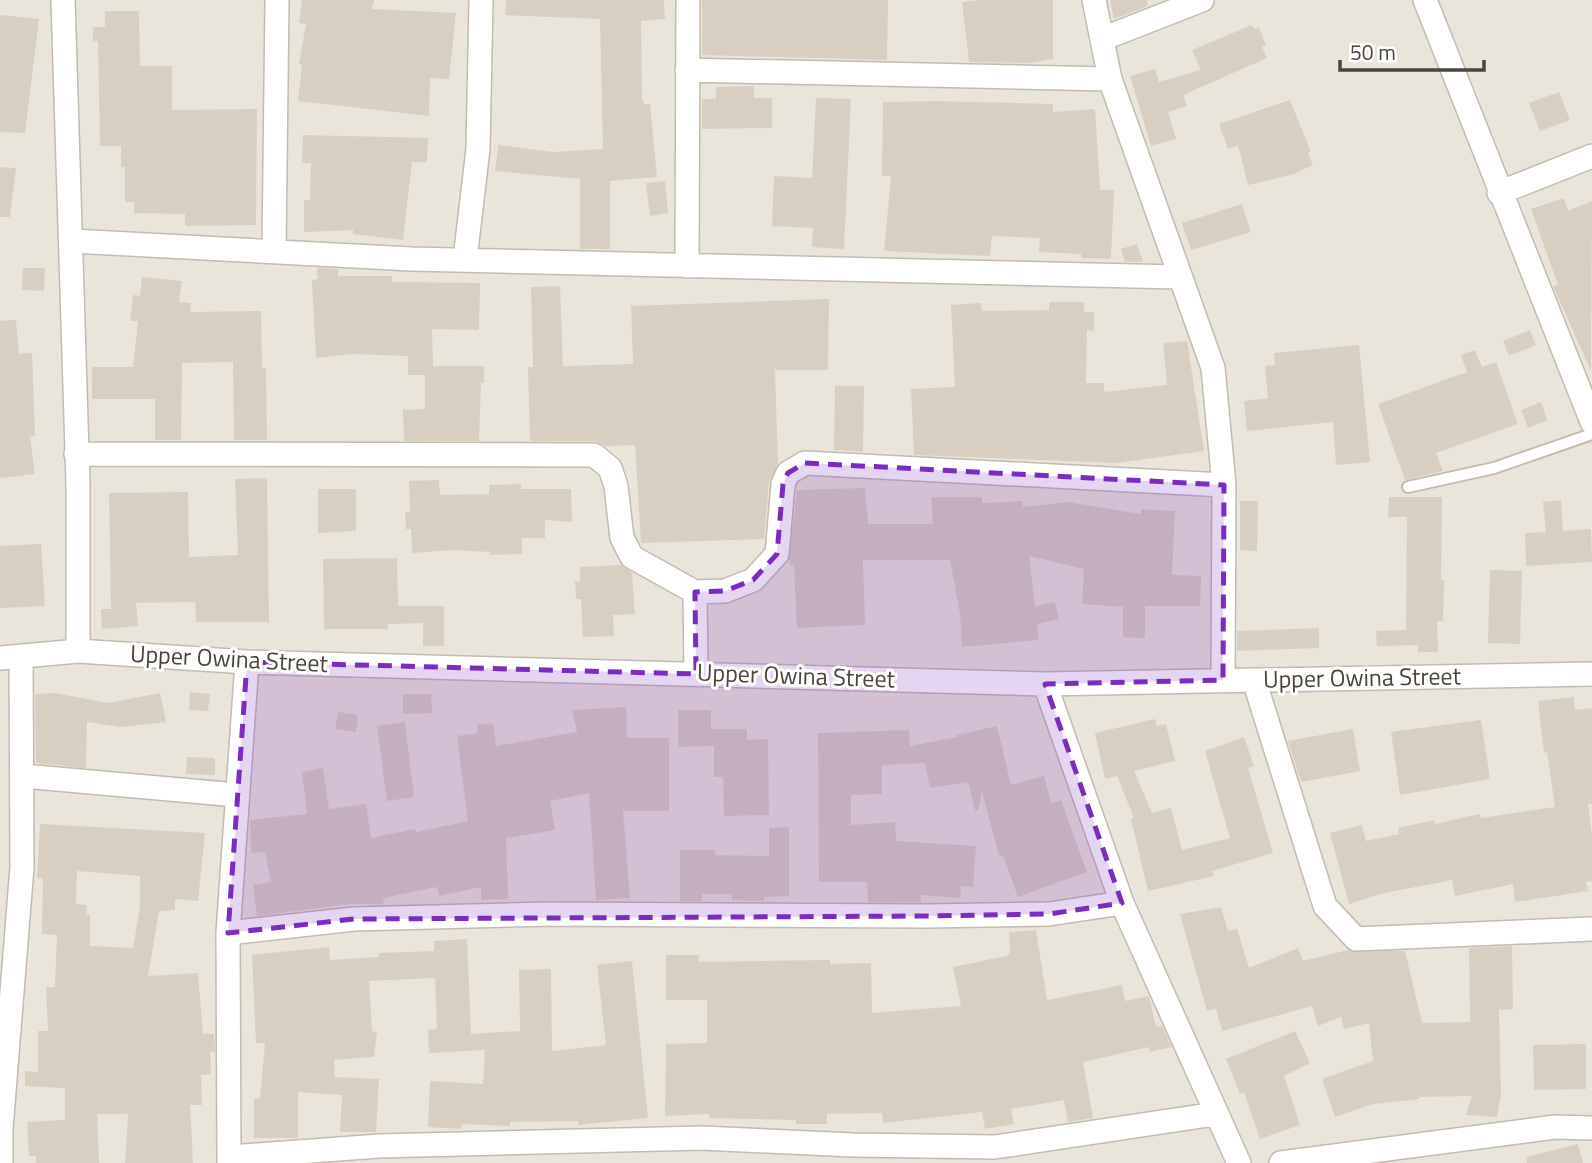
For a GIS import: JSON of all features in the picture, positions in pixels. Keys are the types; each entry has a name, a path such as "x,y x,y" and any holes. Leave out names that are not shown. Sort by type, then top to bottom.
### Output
{"street":[{"path":"63,0 72,241 78,651"},
{"path":"275,250 277,0"},
{"path":"465,259 478,149 481,0"},
{"path":"687,266 688,0"},
{"path":"1094,0 1110,79 1178,277 1213,368 1224,485 1223,680"},
{"path":"1102,39 1202,0"},
{"path":"1425,0 1499,193 1592,422"},
{"path":"687,70 1110,79"},
{"path":"1499,193 1592,156"},
{"path":"72,241 411,259 1178,277"},
{"path":"76,454 594,455 610,468 616,486 622,538 632,557 695,592 725,591 753,580 777,554 783,484 788,473 805,464 1224,485"},
{"path":"695,592 696,674"},
{"name":"Upper Owina Street","path":"10,657 78,651 247,662 1045,684 1592,674"},
{"path":"1,1163 1,1129 20,892 23,776 10,657"},
{"path":"247,662 228,933 229,1160 379,1146 702,1138 853,1145 995,1147 1215,1114"},
{"path":"1254,680 1325,906 1356,939 1592,929"},
{"path":"1045,684 1122,903 1239,1163"},
{"path":"23,776 237,795"},
{"path":"228,933 354,919 548,914 954,916 1049,914 1122,903"},
{"path":"1281,1163 1555,1127 1592,1128"}],"lane":[{"path":"1408,486 1494,468 1592,434"}],"highlighted area":[{"path":"805,463 1224,485 1223,680 1045,684 1122,903 1049,914 354,919 228,933 247,662 696,674 695,592 725,591 753,580 777,554 783,484 788,473"}],"shaded area":[{"path":"0,0 1592,0 1592,1163 0,1163"}],"building":[{"path":"302,0 374,0 372,9 456,13 449,79 430,78 429,116 298,101 302,65 299,64 306,24 299,23"},
{"path":"506,0 664,0 665,19 641,21 642,99 644,104 650,104 657,177 610,181 610,249 580,249 580,179 495,171 498,145 553,152 603,149 600,19 505,15"},
{"path":"702,0 888,0 887,60 702,55"},
{"path":"1053,0 1053,59 1028,63 969,62 962,2"},
{"path":"1110,0 1147,0 1148,6 1114,19"},
{"path":"105,11 139,11 140,66 172,66 172,110 257,109 256,225 185,226 185,214 134,213 134,202 125,202 125,167 121,167 121,146 100,146 98,41 93,42 93,27 105,27"},
{"path":"0,15 39,19 25,133 0,132"},
{"path":"1252,25 1254,29 1259,28 1266,45 1262,47 1267,58 1183,95 1187,106 1168,112 1176,139 1151,146 1130,76 1155,69 1159,82 1201,70 1192,50"},
{"path":"754,86 754,98 772,98 772,128 702,129 702,99 716,99 716,87"},
{"path":"1559,92 1570,120 1540,131 1529,103"},
{"path":"816,98 851,99 844,249 812,247 813,228 772,226 774,176 812,178"},
{"path":"1290,100 1311,152 1308,153 1313,165 1291,175 1248,185 1238,145 1228,149 1219,124"},
{"path":"883,102 1053,104 1053,112 1095,109 1100,190 1114,190 1111,259 1039,252 1040,238 992,236 990,256 884,251 891,176 882,176"},
{"path":"303,135 428,138 427,162 412,162 403,240 353,234 353,230 304,232 304,200 310,200 311,163 302,163"},
{"path":"0,167 16,168 10,217 0,217"},
{"path":"665,181 668,213 650,216 646,183"},
{"path":"1564,198 1568,211 1592,201 1591,371 1553,286 1558,285 1531,209"},
{"path":"1242,204 1251,232 1191,250 1182,223"},
{"path":"1137,244 1143,262 1125,262 1121,249"},
{"path":"23,268 45,268 44,291 22,290"},
{"path":"317,268 338,269 338,276 392,276 392,282 480,283 479,330 432,329 433,366 484,366 479,441 404,441 403,410 425,409 425,375 408,375 408,356 352,354 316,358 312,280 318,279"},
{"path":"142,277 182,281 179,302 191,303 190,312 261,311 262,368 266,368 267,440 234,440 233,362 182,363 181,440 155,440 155,399 92,399 92,367 133,367 138,321 130,321 133,295 140,296"},
{"path":"560,286 563,366 633,364 631,306 829,299 828,370 775,370 778,464 769,482 764,539 641,543 635,445 606,446 594,441 530,441 528,367 533,367 531,287"},
{"path":"1049,302 1084,302 1084,312 1094,312 1094,331 1087,330 1086,383 1104,383 1104,392 1167,385 1163,343 1187,341 1204,451 1116,463 914,455 911,389 955,387 951,305 981,303 982,311 1049,310"},
{"path":"16,320 19,354 32,353 35,436 30,437 35,474 0,478 0,321"},
{"path":"1530,330 1536,345 1509,356 1503,341"},
{"path":"1359,345 1370,462 1336,465 1333,422 1247,431 1244,401 1268,398 1265,366 1275,365 1274,353"},
{"path":"1475,350 1482,367 1496,362 1518,424 1436,453 1443,471 1405,480 1378,404 1467,372 1461,355"},
{"path":"835,386 864,386 863,452 834,450"},
{"path":"1541,402 1547,420 1528,428 1521,410"},
{"path":"267,478 269,622 196,622 195,602 136,603 138,626 102,629 101,609 111,609 109,493 188,492 189,557 238,555 235,479"},
{"path":"439,480 440,495 489,494 489,485 521,484 521,489 571,489 572,522 545,520 545,538 522,538 522,554 490,555 490,552 452,550 412,553 411,529 406,529 405,512 410,512 409,481"},
{"path":"865,488 868,524 933,524 931,497 982,497 982,503 1023,501 1023,507 1069,502 1141,514 1141,509 1175,511 1172,575 1201,576 1200,606 1145,606 1145,638 1123,637 1123,607 1082,604 1084,569 1029,556 1035,606 1055,602 1059,619 1037,624 1039,640 962,647 960,614 950,560 863,560 865,625 797,628 794,565 790,565 789,559 797,490"},
{"path":"318,489 356,489 356,531 318,533"},
{"path":"1389,497 1442,497 1443,621 1437,621 1438,652 1418,652 1418,645 1377,646 1376,631 1406,630 1407,517 1388,517"},
{"path":"1561,500 1563,531 1591,529 1592,562 1526,566 1525,533 1546,532 1543,502"},
{"path":"1240,501 1258,501 1257,551 1240,550"},
{"path":"41,544 45,606 0,608 0,546"},
{"path":"397,558 398,606 444,606 444,646 423,646 423,623 388,624 388,629 324,629 323,559"},
{"path":"621,565 632,573 635,614 613,615 614,636 583,637 581,599 576,599 575,581 580,581 580,567"},
{"path":"1490,570 1522,571 1520,644 1488,643"},
{"path":"1319,628 1319,648 1237,651 1237,631"},
{"path":"190,692 210,694 208,711 189,710"},
{"path":"55,693 108,703 160,693 166,722 121,727 87,722 86,768 36,763 35,694"},
{"path":"403,694 431,694 432,713 403,714"},
{"path":"1574,697 1575,710 1592,708 1592,804 1588,804 1592,834 1592,881 1586,882 1588,891 1515,902 1513,884 1455,896 1452,880 1380,894 1349,904 1330,833 1362,825 1366,841 1399,834 1398,828 1434,820 1435,824 1480,814 1481,818 1555,807 1547,752 1544,753 1538,701"},
{"path":"626,707 627,738 669,738 669,811 623,811 630,898 596,900 589,793 550,801 555,830 506,838 508,899 481,900 481,887 439,896 437,887 383,898 384,904 351,904 257,916 253,885 271,882 265,852 251,853 250,820 307,814 302,772 323,768 329,809 366,804 371,838 415,829 416,832 468,821 457,736 478,733 477,725 493,723 496,746 577,732 572,710"},
{"path":"678,710 711,710 711,729 747,729 747,740 768,739 769,815 724,816 723,777 714,777 714,746 678,747"},
{"path":"338,712 358,715 356,732 335,729"},
{"path":"1155,719 1157,726 1166,724 1175,761 1134,771 1152,813 1171,808 1182,850 1230,838 1205,751 1244,737 1254,766 1248,768 1273,853 1212,871 1214,876 1148,891 1131,819 1134,818 1117,776 1105,779 1095,733"},
{"path":"1481,720 1490,779 1400,795 1391,732"},
{"path":"405,722 414,797 387,801 377,726"},
{"path":"997,726 1011,785 1044,776 1051,803 1061,800 1087,872 1018,897 1003,855 999,856 982,792 978,810 975,810 968,782 930,788 925,763 882,765 882,794 851,795 851,825 895,822 896,841 976,846 973,887 961,886 960,898 921,895 921,902 868,902 867,882 819,882 818,733 909,730 910,746"},
{"path":"1353,729 1360,771 1301,782 1288,741"},
{"path":"187,757 215,758 215,775 186,774"},
{"path":"40,824 205,833 198,901 175,899 175,910 159,911 148,976 198,973 203,1034 214,1034 215,1052 210,1052 211,1074 201,1075 202,1105 190,1105 193,1163 125,1163 128,1114 97,1114 99,1163 36,1163 36,1156 29,1156 27,1122 65,1120 65,1088 25,1086 25,1071 38,1072 38,1031 48,1031 46,987 55,987 57,935 42,934 43,878 37,878","holes":["77,871 140,876 140,907 133,948 90,946 90,915 86,915 87,905 76,904"]},
{"path":"789,827 789,896 764,897 764,901 732,900 732,894 702,894 702,901 680,901 680,850 715,850 715,855 769,856 769,828"},
{"path":"1221,907 1228,931 1237,929 1249,968 1298,948 1303,961 1348,950 1405,951 1422,1023 1470,1022 1469,948 1512,946 1513,1009 1499,1010 1501,1095 1497,1117 1466,1115 1472,1096 1419,1097 1373,1104 1335,1117 1322,1079 1373,1061 1369,1023 1344,1029 1341,1017 1318,1026 1312,1006 1222,1031 1216,1009 1207,1011 1180,914"},
{"path":"1036,930 1047,1000 1122,985 1125,1001 1149,996 1156,1027 1162,1026 1172,1047 1150,1052 1149,1047 1083,1062 1093,1118 1068,1122 1064,1100 1011,1109 1014,1124 985,1129 982,1112 883,1123 882,1113 827,1114 827,1124 796,1124 796,1120 709,1118 709,1114 665,1116 666,1044 707,1043 707,1000 666,1000 666,955 699,955 699,962 830,960 830,964 871,963 872,1013 961,1006 953,967 1006,956 1010,954 1009,932"},
{"path":"467,939 471,1034 520,1031 519,970 551,969 552,1051 606,1045 597,965 632,961 648,1118 578,1125 578,1121 510,1122 510,1126 462,1124 461,1129 428,1127 430,1081 483,1084 485,1050 429,1053 428,1030 437,1029 435,978 369,981 372,1031 377,1032 374,1057 334,1060 335,1077 379,1079 376,1132 340,1132 342,1095 298,1092 298,1138 254,1138 254,1099 260,1099 265,1043 256,1043 252,955 329,947 330,960 379,957 379,953 434,951 434,941"},
{"path":"1295,1031 1310,1063 1284,1076 1300,1125 1260,1139 1244,1092 1240,1094 1226,1059"},
{"path":"1586,1044 1586,1089 1534,1090 1533,1045"},
{"path":"1578,1144 1583,1163 1527,1163 1526,1157"}]}
